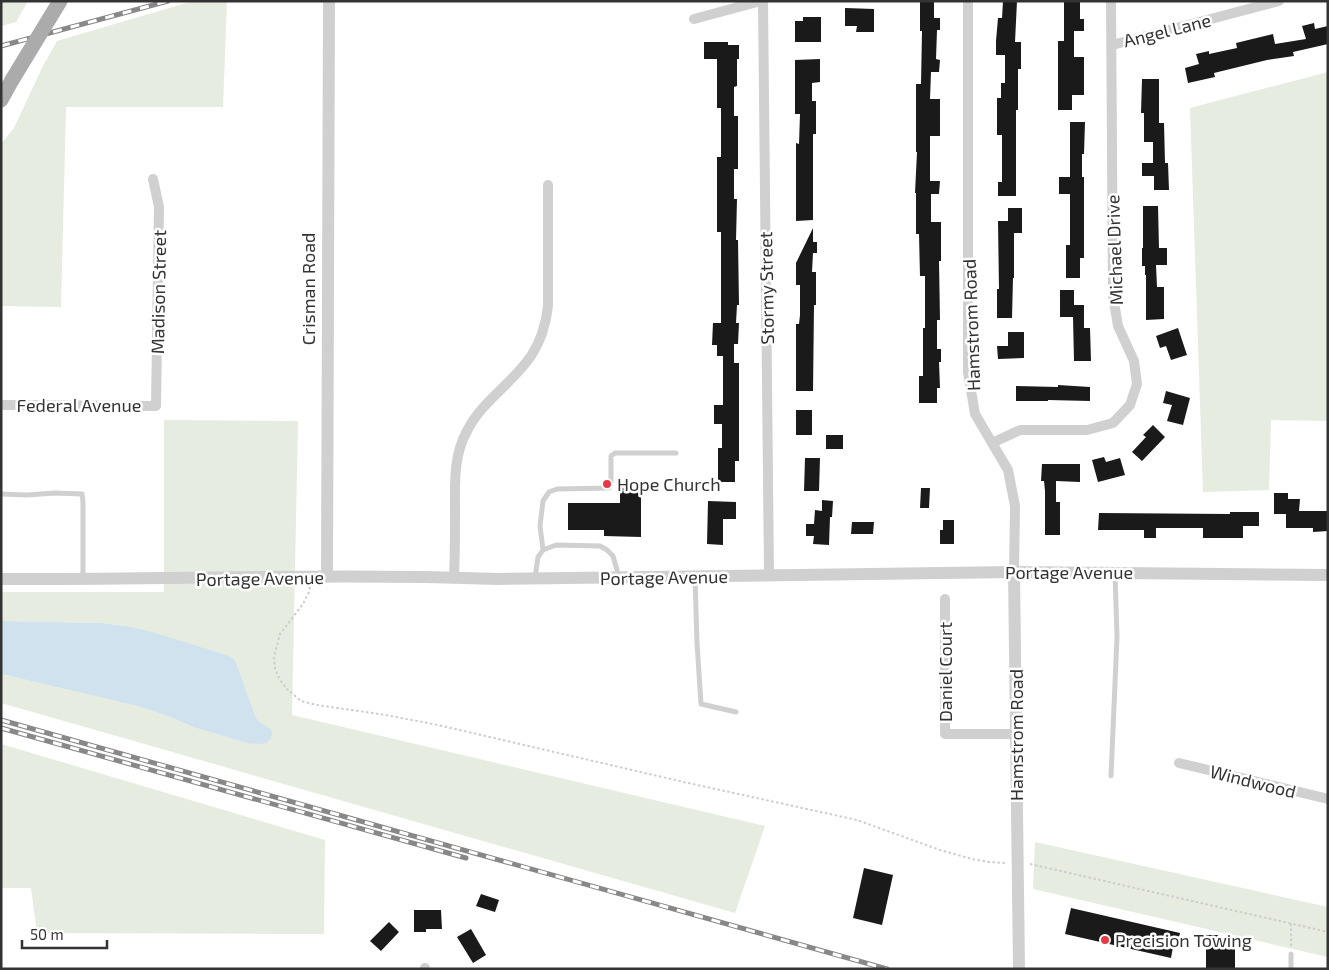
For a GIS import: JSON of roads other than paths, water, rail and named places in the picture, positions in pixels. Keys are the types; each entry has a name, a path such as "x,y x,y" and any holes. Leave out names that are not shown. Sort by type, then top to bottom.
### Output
{"main road":[{"path":"1,100 60,1"}],"street":[{"name":"Crisman Road","path":"327,577 329,1"},
{"path":"694,19 762,1"},
{"name":"Stormy Street","path":"762,1 769,575"},
{"name":"Hamstrom Road","path":"968,1 968,372 975,414 1008,470 1016,506 1014,572 1019,969"},
{"name":"Michael Drive","path":"992,443 1020,430 1087,430 1113,422 1130,405 1136,384 1134,361 1118,326 1113,296 1112,1"},
{"name":"Angel Lane","path":"1112,45 1280,1"},
{"name":"Madison Street","path":"153,179 159,207 156,406"},
{"path":"454,578 456,471 462,443 467,430 477,414 530,358 540,340 545,325 548,306 548,185"},
{"name":"Federal Avenue","path":"1,405 156,406"},
{"name":"Portage Avenue","path":"1,579 83,580 310,577 535,579 1014,572 1328,574"},
{"name":"Daniel Court","path":"945,599 945,734 1016,734"},
{"name":"Windwood","path":"1179,763 1328,799"}],"lane":[{"path":"543,550 540,526 544,501 549,492 557,489 609,488 611,482 611,456 615,453 676,453"},
{"path":"1,494 82,494 83,580"},
{"path":"535,579 538,557 543,550 556,545 600,546 614,556 619,577"},
{"path":"1111,776 1117,637 1115,572"},
{"path":"696,576 696,643 701,704 736,712"},
{"path":"1291,954 1291,969"}],"water":[{"path":"1,621 103,623 125,626 145,630 227,655 234,659 255,715 259,722 271,729 271,738 266,743 246,743 193,727 137,706 1,674"}],"railway":[{"path":"1,46 168,1"},
{"path":"1,720 887,969"},
{"path":"1,728 466,858"}],"place":[{"name":"Hope Church","path":"607,484"},
{"name":"Precision Towing","path":"1105,940"}]}
